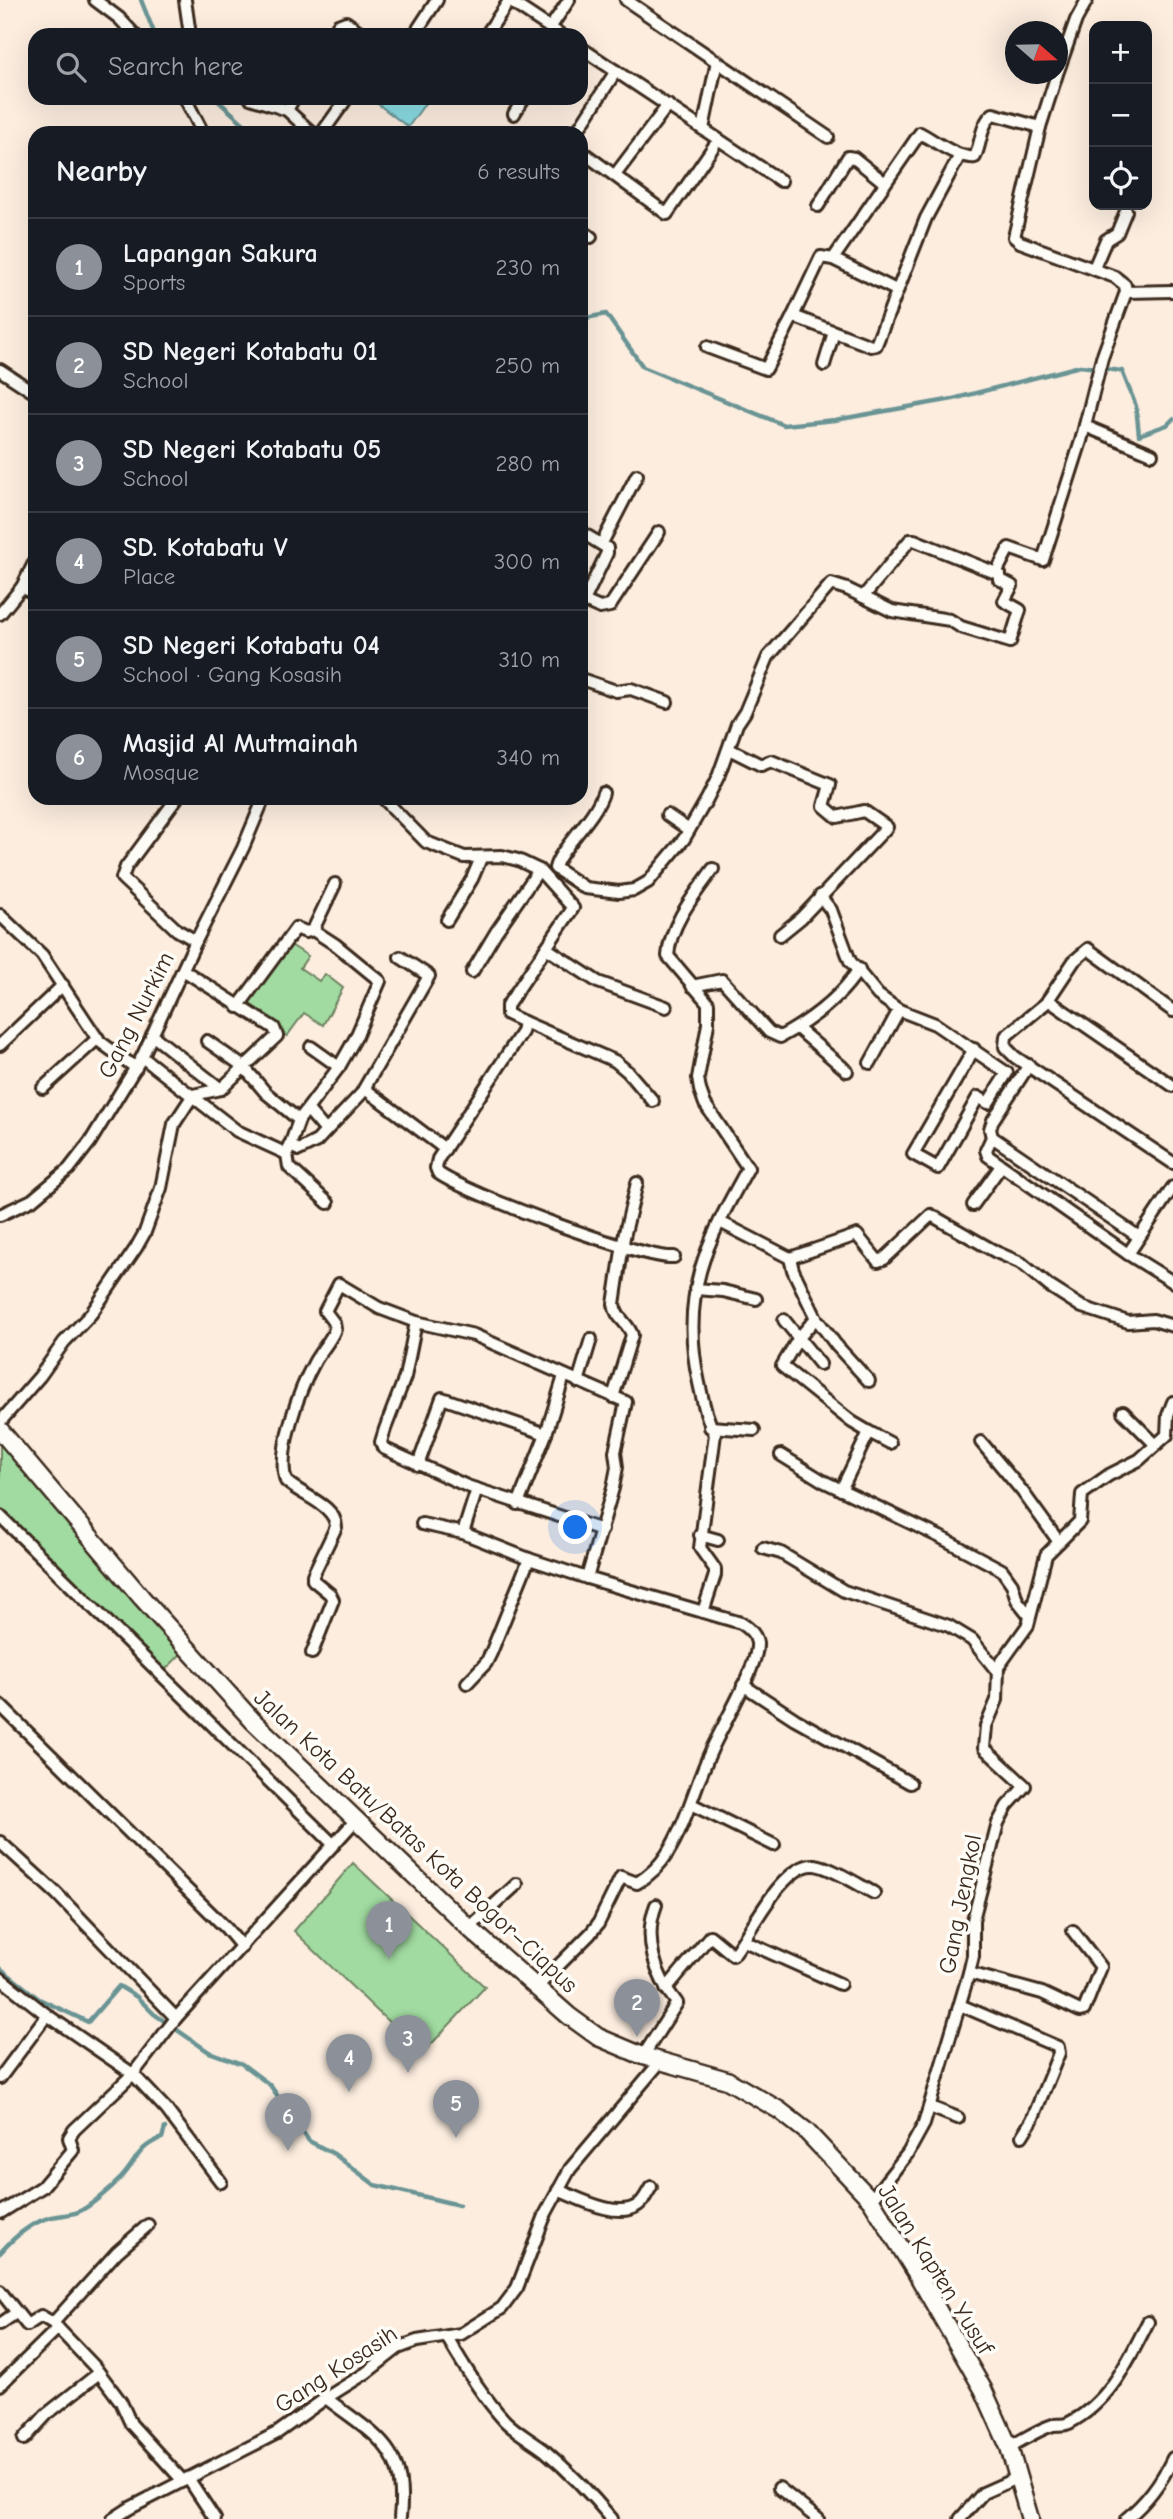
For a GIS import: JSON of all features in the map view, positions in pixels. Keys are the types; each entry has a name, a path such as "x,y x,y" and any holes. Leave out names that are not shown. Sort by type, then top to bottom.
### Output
{"main road":[{"name":"Jalan Kota Batu/Batas Kota Bogor–Ciapus","path":"0,1430 142,1598 253,1721 355,1821 469,1928 569,2016 598,2037 661,2061"},
{"name":"Jalan Kapten Yusuf","path":"661,2061 726,2080 779,2110 806,2131 871,2200 983,2389 1009,2447 1030,2519"}],"street":[{"path":"95,0 128,28"},
{"path":"185,0 189,28"},
{"path":"419,28 437,0"},
{"path":"491,28 509,0 550,28 569,0"},
{"path":"626,0 828,137"},
{"path":"1068,42 1087,0"},
{"path":"336,28 344,22 355,28"},
{"path":"588,53 780,181"},
{"path":"703,129 716,61"},
{"path":"581,126 616,71"},
{"path":"996,573 1009,548 1042,561 1085,426 1102,358 1126,292 1125,285 1121,282 1094,268 1020,242 1014,237 1054,84"},
{"path":"189,105 199,126"},
{"path":"272,105 287,110 304,126"},
{"path":"287,110 290,105"},
{"path":"327,126 342,105"},
{"path":"514,114 520,105"},
{"path":"615,175 668,105"},
{"path":"833,259 920,133 960,155 975,157 987,120 993,114 1041,127"},
{"path":"588,156 667,214 715,146"},
{"path":"793,316 871,346 876,345 926,218 960,155"},
{"path":"818,206 848,157 854,158 885,183"},
{"path":"1094,268 1106,240 1117,233 1126,211"},
{"path":"707,347 766,369 821,257 833,259 896,290"},
{"path":"1126,292 1173,291"},
{"path":"824,365 834,332"},
{"path":"0,370 28,388"},
{"path":"1085,426 1152,454"},
{"path":"602,543 637,475"},
{"path":"588,606 610,606 659,532"},
{"path":"588,536 607,548 606,559 588,595"},
{"path":"603,793 589,821 556,863 555,868 585,888 619,892 634,890 648,883 689,830 718,777 737,724 746,712 768,657 831,584 892,611 950,620 961,627 1010,642 1020,611 1004,601 1012,586 999,579 1000,575 915,540 910,540 863,597"},
{"path":"0,614 22,587 28,575"},
{"path":"22,587 28,590"},
{"path":"588,681 616,691 632,689 667,702"},
{"path":"729,749 761,765 771,761 830,785 824,806 837,817 863,811 887,827 792,926 779,935"},
{"path":"172,805 126,867 122,878 177,930 196,941"},
{"name":"Gang Nurkim","path":"0,1215 32,1200 69,1169 90,1142 142,1057 261,805"},
{"path":"390,805 426,842 455,855 481,858 502,856 539,870 573,908"},
{"path":"667,815 689,830"},
{"path":"447,920 472,879 481,858"},
{"path":"703,1612 715,1569 700,1548 700,1535 713,1462 715,1434 710,1427 697,1374 692,1311 695,1289 720,1222 748,1168 705,1104 700,1090 699,1068 709,1014 705,998 668,956 669,944 690,902 713,869"},
{"path":"472,972 539,870"},
{"path":"313,930 335,884"},
{"path":"585,888 507,1006 507,1014 615,1061 653,1101"},
{"path":"820,896 831,910 850,961 878,995 900,1010 935,1024 974,1049 1007,1073 988,1103 978,1097 938,1168 914,1154 974,1049"},
{"path":"0,915 42,955 102,1044 136,1068"},
{"path":"238,1007 295,929 310,932 313,930 337,945 380,981 356,1037 339,1067 299,1120 288,1149 289,1167 328,1203"},
{"path":"546,948 598,982 666,1007"},
{"path":"1173,1011 1088,949 1074,961 1048,1000 1012,1030 1005,1040 1005,1047 1029,1065 1173,1163"},
{"path":"142,1057 237,1131 288,1149 299,1150 326,1131 365,1089 429,976 400,957"},
{"path":"0,1422 40,1376 64,1342 92,1314 136,1248 145,1232 167,1170 174,1124 193,1095 221,1089 277,1035 274,1028 183,970"},
{"path":"692,986 722,979 775,1036 780,1037 797,1028 838,995 859,970"},
{"path":"0,1045 63,985"},
{"path":"1048,1000 1173,1086"},
{"path":"870,1063 900,1010"},
{"path":"524,1021 522,1032 445,1149 436,1168 443,1177 487,1198 624,1246 664,1258 674,1257"},
{"path":"797,1028 847,1071"},
{"path":"152,1035 221,1089"},
{"path":"43,1088 98,1038"},
{"path":"207,1041 244,1067 266,1093 299,1120"},
{"path":"311,1047 339,1067"},
{"path":"1029,1065 993,1120 990,1129 992,1137 986,1153 1128,1254 1173,1282"},
{"path":"365,1089 445,1149"},
{"path":"307,1110 326,1131"},
{"path":"992,1137 1139,1237"},
{"path":"973,1205 1001,1166"},
{"path":"613,1397 632,1335 631,1330 615,1313 614,1304 625,1231 638,1183"},
{"path":"1128,1254 1173,1187"},
{"path":"720,1222 790,1258 857,1234 878,1261 884,1259 931,1215 1021,1263 1049,1286 1082,1307 1128,1322 1153,1320 1173,1326"},
{"path":"790,1258 816,1318 869,1381"},
{"path":"312,1653 333,1600 330,1594 313,1580 313,1575 336,1527 336,1521 330,1513 286,1482 284,1474 288,1438 302,1393 317,1357 335,1329 334,1323 326,1315 326,1306 336,1287 341,1284 370,1303 416,1322 474,1335 627,1404 615,1452 616,1472 587,1578"},
{"path":"695,1289 723,1291 756,1299"},
{"path":"816,1318 798,1339 782,1366 852,1422 890,1443"},
{"path":"784,1320 820,1364"},
{"path":"416,1322 405,1377 381,1442 383,1448 477,1489 602,1530"},
{"path":"578,1382 591,1339"},
{"path":"519,1504 546,1434 564,1376"},
{"path":"418,1465 442,1398 546,1434"},
{"name":"Gang Jengkol","path":"871,2200 920,2134 969,1973 973,1956 973,1920 998,1823 1007,1806 1025,1786 984,1748 986,1726 997,1700 997,1671 1000,1662 1028,1625 1046,1555 1078,1526 1082,1517 1081,1499 1085,1491 1139,1460 1167,1435 1169,1410 1173,1402"},
{"path":"1123,1412 1155,1444"},
{"path":"710,1427 754,1430"},
{"path":"841,1490 869,1432"},
{"path":"981,1442 1022,1491 1059,1542"},
{"path":"781,1455 841,1490 1002,1570 1012,1584 1017,1600 1030,1615"},
{"path":"463,1532 477,1489"},
{"path":"0,1516 334,1845"},
{"path":"422,1524 463,1532 529,1559 587,1578 741,1623 752,1630 757,1642 756,1653 743,1685 710,1751 678,1835 655,1871 637,1883 621,1877 598,1924 537,1987"},
{"path":"700,1535 718,1540"},
{"path":"763,1548 780,1553 844,1591 949,1626 972,1640 997,1671"},
{"path":"467,1683 486,1664 529,1559"},
{"path":"743,1685 795,1720 910,1783"},
{"path":"0,1705 226,1928 242,1947"},
{"path":"691,1804 774,1845"},
{"path":"0,2213 42,2187 73,2150 69,2138 74,2130 133,2074 175,2019 355,1821"},
{"path":"0,1842 56,1893 175,2019"},
{"path":"666,1990 710,1936 733,1955 770,1900 788,1879 803,1867 822,1867 874,1893"},
{"path":"469,1928 517,1884"},
{"path":"643,2056 677,2003 666,1990 652,1953 650,1927 656,1905"},
{"path":"969,1973 1042,1993 1083,2010 1101,1967 1073,1931"},
{"path":"744,1941 840,1984"},
{"path":"0,1978 47,2015 133,2074 166,2109 221,2182"},
{"path":"960,2004 1058,2047 1059,2053 1032,2120 1022,2136"},
{"path":"0,2078 47,2015"},
{"name":"Gang Kosasih","path":"113,2519 276,2433 366,2373 398,2348 417,2341 461,2334 476,2327 502,2308 511,2298 558,2190 570,2169 661,2061"},
{"path":"930,2107 958,2118"},
{"path":"558,2190 603,2208 618,2210 631,2209 641,2204 651,2187"},
{"path":"0,2385 117,2252 148,2225"},
{"path":"0,2291 27,2325 41,2316 55,2325 99,2373 121,2402 131,2424 186,2480 215,2519"},
{"path":"0,2324 16,2313"},
{"path":"1009,2447 1051,2426 1065,2425 1100,2400 1110,2391 1123,2371 1148,2322"},
{"path":"447,2337 470,2378 504,2420 563,2467 612,2519"},
{"path":"24,2439 47,2414 99,2373"},
{"path":"326,2398 391,2451 401,2480 401,2517"},
{"path":"1126,2519 1139,2509 1161,2482 1173,2458"},
{"path":"960,2519 983,2493 1019,2477"},
{"path":"779,2488 811,2517"}],"green space":[{"path":"283,940 308,956 300,968 319,981 325,974 343,988 323,1025 304,1013 287,1036 240,1003"},
{"path":"0,1433 98,1556 181,1654 162,1673 0,1512"},
{"path":"353,1863 485,1987 422,2054 294,1931"}],"water":[{"path":"379,105 424,105 407,126"}],"waterway":[{"path":"141,0 152,28"},
{"path":"223,105 246,126"},
{"path":"588,318 606,314 643,367 784,425 835,420 953,399 1080,366 1122,371 1136,406 1139,435 1167,425 1173,419"},
{"path":"0,1968 39,1999 88,2022 119,1986 209,2052 242,2064 270,2085 309,2141 334,2154 375,2185 459,2205"},
{"path":"0,2253 17,2236 37,2222 78,2212 95,2201 121,2178 142,2150 162,2138 165,2128"}],"place":[{"name":"Lapangan Sakura","path":"389,1959"},
{"name":"SD Negeri Kotabatu 01","path":"637,2037"},
{"name":"SD Negeri Kotabatu 05","path":"408,2073"},
{"name":"SD. Kotabatu V","path":"349,2092"},
{"name":"SD Negeri Kotabatu 04","path":"456,2138"},
{"name":"Masjid Al Mutmainah","path":"288,2151"}]}
